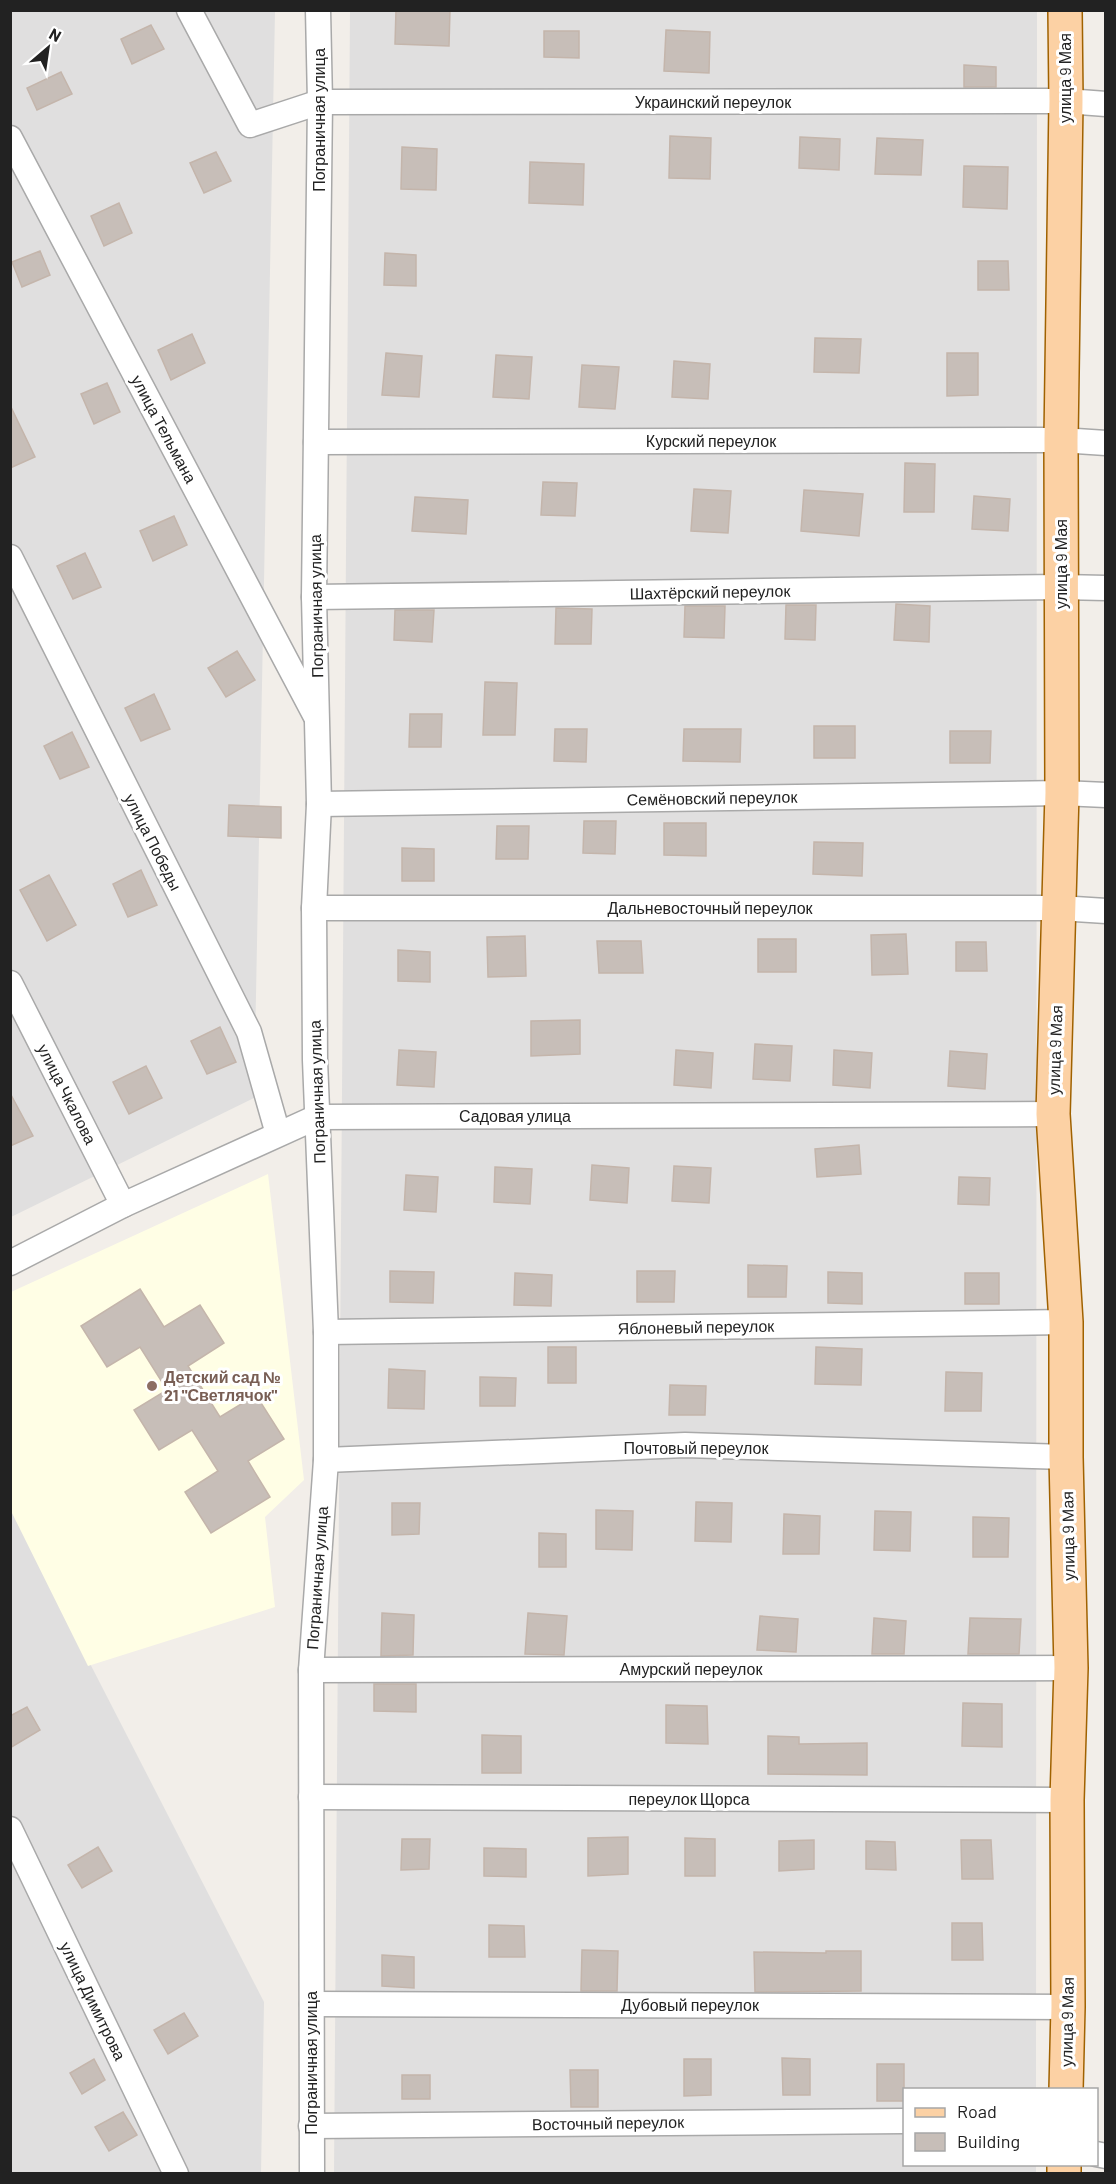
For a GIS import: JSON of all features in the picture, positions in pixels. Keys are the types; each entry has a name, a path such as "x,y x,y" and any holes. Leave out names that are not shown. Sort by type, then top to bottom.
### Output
{"main road":[{"name":"улица 9 Мая","path":"1065,10 1066,101 1061,440 1062,794 1053,1114 1066,1322 1066,1457 1071,1668 1066,1800 1068,2007 1066,2088"}],"street":[{"name":"Украинский переулок","path":"189,10 250,125 320,102 1066,101 1106,104"},
{"name":"Пограничная улица","path":"312,2174 311,1670 326,1460 326,1332 317,1117 314,908 319,804 314,597 320,102 318,10"},
{"name":"улица Тельмана","path":"10,138 317,720"},
{"name":"Курский переулок","path":"316,442 1061,440 1106,443"},
{"name":"улица Победы","path":"10,556 249,1032 278,1134"},
{"name":"Шахтёрский переулок","path":"314,597 1106,588"},
{"name":"Семёновский переулок","path":"319,804 1106,795"},
{"name":"Дальневосточный переулок","path":"314,908 1059,908 1106,911"},
{"name":"улица Чкалова","path":"10,983 123,1204"},
{"name":"Садовая улица","path":"10,1263 123,1204 317,1117 1053,1114"},
{"name":"Яблоневый переулок","path":"326,1332 1066,1322"},
{"name":"Почтовый переулок","path":"326,1460 685,1445 1066,1457"},
{"name":"Амурский переулок","path":"311,1670 1071,1668"},
{"name":"переулок Щорса","path":"311,1797 1066,1800"},
{"name":"улица Димитрова","path":"10,1829 176,2174"},
{"name":"Дубовый переулок","path":"312,2004 1068,2007"},
{"name":"Восточный переулок","path":"311,2126 903,2121"}],"shaded area":[{"path":"11,11 275,11 254,1098 11,1217"},
{"path":"350,11 1037,11 1036,2088 903,2088 903,2166 1036,2166 1036,2173 334,2174"},
{"name":"Детский сад № 21 \"Светлячок\"","path":"268,1174 304,1480 265,1517 275,1607 88,1666 11,1511 11,1292"},
{"path":"10,1508 264,2002 261,2173 11,2173"}],"building":[{"path":"396,10 450,10 449,46 395,44"},
{"path":"151,25 164,49 132,64 121,39"},
{"path":"666,30 710,32 709,73 664,71"},
{"path":"544,31 579,31 579,58 544,57"},
{"path":"964,65 996,67 996,87 964,87"},
{"path":"61,72 72,94 37,110 27,88"},
{"path":"670,136 711,138 710,179 669,178"},
{"path":"800,137 840,139 839,170 799,168"},
{"path":"877,138 923,140 921,175 875,174"},
{"path":"402,147 437,149 436,190 401,189"},
{"path":"216,152 231,181 204,193 190,163"},
{"path":"530,162 584,164 583,205 529,203"},
{"path":"964,166 1008,167 1007,209 963,207"},
{"path":"119,203 132,233 104,246 91,216"},
{"path":"40,251 50,275 22,287 12,262"},
{"path":"385,253 416,255 416,286 384,285"},
{"path":"978,261 1008,261 1009,290 978,290"},
{"path":"192,334 205,363 171,380 158,350"},
{"path":"815,338 861,339 859,373 814,372"},
{"path":"386,353 422,356 419,397 382,395"},
{"path":"947,353 978,353 978,395 947,396"},
{"path":"496,355 532,357 529,399 493,397"},
{"path":"674,361 710,364 708,399 672,397"},
{"path":"582,365 619,367 615,409 579,407"},
{"path":"107,383 120,412 94,424 81,394"},
{"path":"10,405 35,457 10,468"},
{"path":"905,463 935,464 934,512 904,512"},
{"path":"543,482 577,483 575,516 541,515"},
{"path":"694,489 731,491 728,533 691,531"},
{"path":"804,490 863,494 859,536 801,531"},
{"path":"974,496 1010,499 1008,531 972,529"},
{"path":"415,497 468,500 466,534 412,531"},
{"path":"174,516 187,545 153,561 140,531"},
{"path":"85,553 101,587 73,599 57,566"},
{"path":"896,604 930,606 929,642 894,640"},
{"path":"786,605 816,605 815,640 785,639"},
{"path":"685,606 725,606 724,638 684,637"},
{"path":"556,608 592,609 591,644 555,644"},
{"path":"395,610 434,610 432,642 394,640"},
{"path":"237,651 255,680 226,697 208,668"},
{"path":"485,682 517,683 515,735 483,735"},
{"path":"154,694 170,729 141,741 125,708"},
{"path":"410,714 442,714 441,747 409,747"},
{"path":"814,726 855,726 855,758 814,758"},
{"path":"555,729 587,729 586,762 554,761"},
{"path":"684,729 741,729 740,762 683,761"},
{"path":"950,731 991,731 990,763 950,763"},
{"path":"72,732 89,767 60,779 44,746"},
{"path":"229,805 281,807 281,838 228,836"},
{"path":"584,821 616,821 615,854 583,853"},
{"path":"664,823 706,823 706,856 664,855"},
{"path":"497,826 529,826 528,859 496,859"},
{"path":"814,842 863,843 862,876 813,874"},
{"path":"402,848 434,849 434,881 402,881"},
{"path":"141,870 157,905 128,917 113,884"},
{"path":"49,875 76,925 47,941 20,890"},
{"path":"906,934 908,974 872,975 871,935"},
{"path":"525,936 526,976 488,977 487,937"},
{"path":"758,939 796,939 796,972 758,972"},
{"path":"597,941 641,941 643,973 599,973"},
{"path":"956,942 986,942 987,971 956,971"},
{"path":"398,950 430,952 430,982 398,981"},
{"path":"580,1020 580,1054 531,1056 531,1021"},
{"path":"220,1027 236,1062 207,1074 191,1041"},
{"path":"755,1044 792,1046 790,1081 753,1079"},
{"path":"399,1050 436,1052 434,1087 397,1085"},
{"path":"676,1050 713,1053 711,1088 674,1085"},
{"path":"834,1050 872,1053 870,1088 833,1085"},
{"path":"950,1051 987,1054 985,1089 948,1086"},
{"path":"146,1066 162,1098 129,1114 113,1082"},
{"path":"10,1093 33,1136 10,1146"},
{"path":"859,1145 861,1174 817,1177 815,1149"},
{"path":"592,1165 629,1168 627,1203 590,1200"},
{"path":"674,1166 711,1168 709,1203 672,1201"},
{"path":"495,1167 532,1169 530,1204 494,1202"},
{"path":"406,1175 438,1177 436,1212 404,1210"},
{"path":"959,1177 990,1178 989,1205 958,1204"},
{"path":"748,1265 787,1266 786,1297 748,1297"},
{"path":"390,1271 434,1272 433,1303 390,1302"},
{"path":"637,1271 675,1271 674,1302 637,1302"},
{"path":"828,1272 862,1273 862,1304 828,1303"},
{"path":"515,1273 552,1275 551,1306 514,1305"},
{"path":"965,1273 999,1273 999,1304 965,1304"},
{"path":"140,1289 164,1327 200,1305 224,1343 188,1366 220,1417 256,1395 284,1439 248,1461 270,1497 211,1533 185,1492 218,1471 192,1430 159,1450 134,1410 167,1390 140,1347 107,1367 81,1326"},
{"path":"548,1347 576,1347 576,1383 548,1383"},
{"path":"816,1347 862,1349 861,1385 815,1384"},
{"path":"389,1369 425,1371 424,1409 388,1408"},
{"path":"946,1372 982,1373 981,1411 945,1411"},
{"path":"480,1377 516,1378 515,1406 480,1406"},
{"path":"670,1385 706,1386 705,1415 669,1415"},
{"path":"696,1502 732,1503 731,1542 695,1541"},
{"path":"392,1503 420,1503 419,1534 392,1535"},
{"path":"596,1510 633,1511 632,1550 596,1549"},
{"path":"875,1511 911,1512 910,1551 874,1550"},
{"path":"784,1514 820,1516 819,1554 783,1554"},
{"path":"973,1517 1009,1518 1008,1557 973,1557"},
{"path":"539,1533 566,1534 566,1567 539,1567"},
{"path":"382,1613 414,1615 413,1655 381,1656"},
{"path":"528,1613 567,1616 564,1655 525,1654"},
{"path":"760,1616 798,1619 796,1652 757,1650"},
{"path":"874,1618 906,1621 904,1654 872,1654"},
{"path":"970,1618 1021,1619 1019,1654 968,1654"},
{"path":"374,1684 416,1684 416,1712 374,1711"},
{"path":"963,1703 1002,1704 1002,1747 962,1746"},
{"path":"666,1705 707,1706 708,1744 666,1743"},
{"path":"27,1707 40,1730 10,1748 10,1716"},
{"path":"482,1735 521,1736 521,1773 482,1773"},
{"path":"768,1736 799,1737 799,1744 867,1743 867,1775 768,1774"},
{"path":"628,1837 628,1874 588,1876 588,1838"},
{"path":"685,1838 715,1839 715,1876 685,1876"},
{"path":"402,1839 430,1839 429,1869 401,1870"},
{"path":"814,1840 814,1869 779,1871 779,1841"},
{"path":"961,1840 991,1840 993,1879 962,1879"},
{"path":"866,1841 895,1842 896,1870 866,1869"},
{"path":"98,1847 112,1871 82,1888 68,1865"},
{"path":"484,1848 526,1849 526,1877 484,1876"},
{"path":"952,1923 982,1923 983,1960 952,1960"},
{"path":"489,1925 524,1926 525,1957 489,1957"},
{"path":"582,1950 618,1951 617,1991 581,1991"},
{"path":"826,1951 861,1951 861,1991 755,1992 754,1952 826,1953"},
{"path":"382,1955 414,1957 414,1988 382,1986"},
{"path":"184,2013 198,2036 168,2054 154,2030"},
{"path":"782,2058 810,2059 810,2095 783,2095"},
{"path":"94,2059 105,2080 82,2094 70,2073"},
{"path":"684,2059 711,2059 711,2095 684,2096"},
{"path":"877,2064 904,2064 903,2101 877,2101"},
{"path":"570,2070 598,2070 598,2107 571,2107"},
{"path":"402,2075 430,2075 430,2099 402,2099"},
{"path":"123,2112 137,2135 109,2151 95,2127"}],"place":[{"name":"Детский сад № 21 \"Светлячок\"","path":"152,1386"}]}
